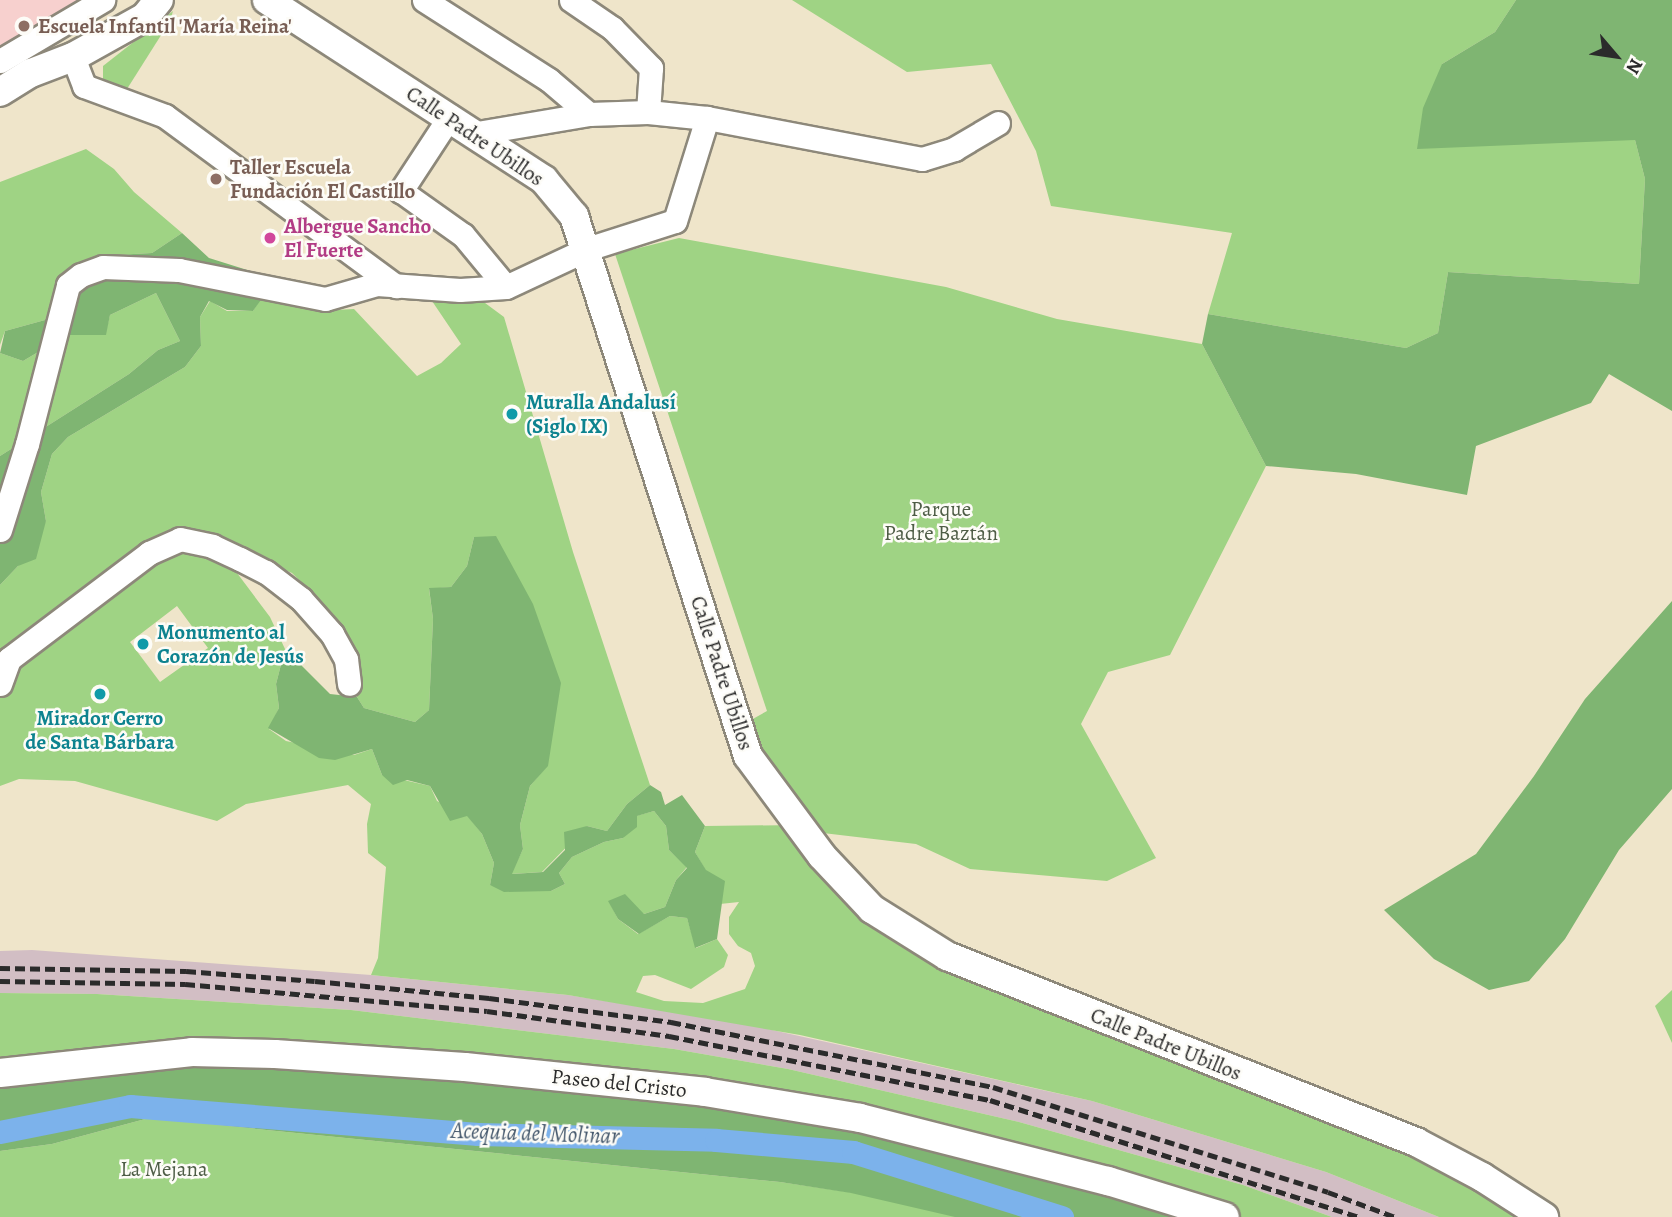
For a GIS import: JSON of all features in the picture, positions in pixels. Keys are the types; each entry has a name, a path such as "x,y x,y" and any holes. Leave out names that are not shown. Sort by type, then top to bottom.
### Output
{"street":[{"path":"0,61 103,0"},
{"path":"0,92 31,73 73,57 145,17 159,0"},
{"path":"424,0 548,80 589,114"},
{"path":"571,0 612,28 651,68 648,112"},
{"name":"Calle Padre Ubillos","path":"277,3 544,180 574,216 587,249 748,756 822,856 872,909 947,956 1416,1142 1482,1177 1544,1217"},
{"path":"73,57 84,86 165,116 397,286"},
{"path":"477,134 589,114 648,112 707,118 922,159 954,149 998,123"},
{"path":"450,116 401,191 463,235 506,287"},
{"path":"0,530 27,444 68,285 81,275 103,267 179,270 325,299 377,284 460,290 506,287 587,249 675,221 707,118"},
{"path":"0,684 9,659 149,553 180,539 212,546 240,559 266,572 301,599 332,634 346,659 349,684"},
{"name":"Paseo del Cristo","path":"0,1073 192,1052 275,1054 465,1067 705,1091 860,1118 1108,1181 1225,1217"}],"shaded area":[{"name":"Escuela Infantil 'María Reina'","path":"0,0 97,0 0,53"},
{"path":"32,950 371,975 568,995 731,1021 1092,1101 1326,1172 1439,1217 1332,1217 1243,1185 1019,1122 788,1069 674,1049 351,1010 97,994 0,993 0,951"}],"green space":[{"path":"792,0 1516,0 1495,32 1442,64 1635,140 1645,179 1639,284 1448,272 1438,333 1406,348 1208,314 1232,233 1051,206 1036,151 991,64 907,72"},
{"path":"1516,0 1672,0 1672,411 1609,374 1591,403 1476,446 1467,495 1356,474 1266,466 1202,344 1208,314 1406,348 1438,333 1448,272 1639,284 1645,179 1635,140 1417,149 1423,108 1442,64 1495,32"},
{"path":"173,11 170,21 127,89 121,90 103,82 103,66"},
{"path":"86,149 114,169 134,192 182,233 152,253 115,255 57,291 45,320 5,331 0,345 0,182"},
{"path":"182,233 209,258 276,279 253,311 227,310 209,301 200,317 201,346 185,367 68,437 52,454 41,492 46,521 36,559 18,566 0,585 0,456 129,374 158,350 180,341 156,293 110,315 106,335 67,335 23,361 0,353 5,331 45,320 68,272 115,255 152,253"},
{"name":"Parque Padre Baztán","path":"679,238 946,287 1057,319 1202,344 1266,466 1170,655 1108,672 1081,724 1156,858 1107,881 970,869 916,844 806,831 742,725 767,711 615,254"},
{"path":"156,293 180,341 158,350 129,374 0,456 0,353 23,361 67,335 105,335 110,315"},
{"path":"262,296 316,311 354,309 417,376 441,363 461,344 432,301 481,300 504,317 573,552 650,785 627,804 607,831 587,826 542,872 511,874 523,849 520,825 530,786 548,765 474,537 467,566 451,587 429,589 433,619 429,710 415,722 364,708 357,697 357,658 333,614 292,573 245,552 234,569 270,617 285,649 276,684 279,708 269,729 286,741 354,755 372,749 382,775 430,786 437,801 467,815 482,834 494,863 490,885 551,891 565,884 559,873 572,857 604,842 623,838 636,816 654,811 666,826 669,850 687,867 676,880 665,907 644,914 609,901 618,919 638,934 670,916 687,918 696,948 717,939 728,955 724,967 691,989 655,975 643,976 636,992 664,1001 703,1003 745,989 755,966 751,953 738,946 729,934 729,917 739,902 720,904 721,897 695,852 705,826 797,825 869,910 1414,1143 1527,1217 1439,1217 1326,1172 1092,1101 800,1035 568,995 371,975 378,958 386,867 368,853 367,824 371,804 348,785 246,804 217,821 75,781 19,779 0,786 0,585 18,566 46,521 41,492 52,454 68,437 185,367 201,346 200,317 210,301 227,311 253,311","holes":["177,606 208,648 160,682 130,642"]},
{"path":"496,536 533,604 561,683 548,766 530,786 520,825 523,849 512,874 543,872 565,850 564,832 587,826 607,831 627,804 650,785 661,792 665,805 682,795 705,826 695,852 706,870 725,881 717,939 695,948 687,918 670,916 639,934 618,919 608,901 625,894 644,914 665,907 676,880 687,868 669,850 666,826 654,811 637,816 637,827 623,838 604,842 572,857 559,873 565,884 551,891 504,892 490,885 494,863 482,834 467,816 450,821 430,786 407,780 393,785 382,775 372,749 335,760 319,758 268,728 279,708 276,684 285,649 330,694 357,697 364,708 415,722 429,710 433,619 429,588 451,587 467,566 474,537"},
{"path":"1672,601 1672,789 1619,850 1565,939 1529,981 1489,990 1434,959 1384,910 1476,854 1534,776 1585,699"},
{"path":"1672,990 1672,1043 1655,1006"},
{"path":"0,993 97,994 351,1010 674,1049 788,1069 1019,1122 1243,1185 1332,1217 1186,1217 0,1072"},
{"path":"201,1055 835,1110 1186,1217 955,1217 851,1193 780,1182 149,1118 52,1144 0,1151 0,1072"},
{"name":"La Mejana","path":"149,1118 780,1182 978,1211 992,1217 0,1217 0,1151 52,1144"}],"waterway":[{"name":"Acequia del Molinar","path":"0,1132 130,1106 478,1134 716,1140 853,1152 1062,1217"}],"railway":[{"path":"0,968 186,971 315,981 489,998 671,1022 993,1087 1328,1192 1395,1217"},
{"path":"0,981 185,984 487,1011 669,1036 990,1100 1358,1217"}],"place":[{"name":"Escuela Infantil 'María Reina'","path":"24,26"},
{"name":"Taller Escuela Fundación El Castillo","path":"216,179"},
{"name":"Albergue Sancho El Fuerte","path":"270,238"},
{"name":"Muralla Andalusí (Siglo IX)","path":"512,414"},
{"name":"Monumento al Corazón de Jesús","path":"143,644"},
{"name":"Mirador Cerro de Santa Bárbara","path":"100,694"}]}
